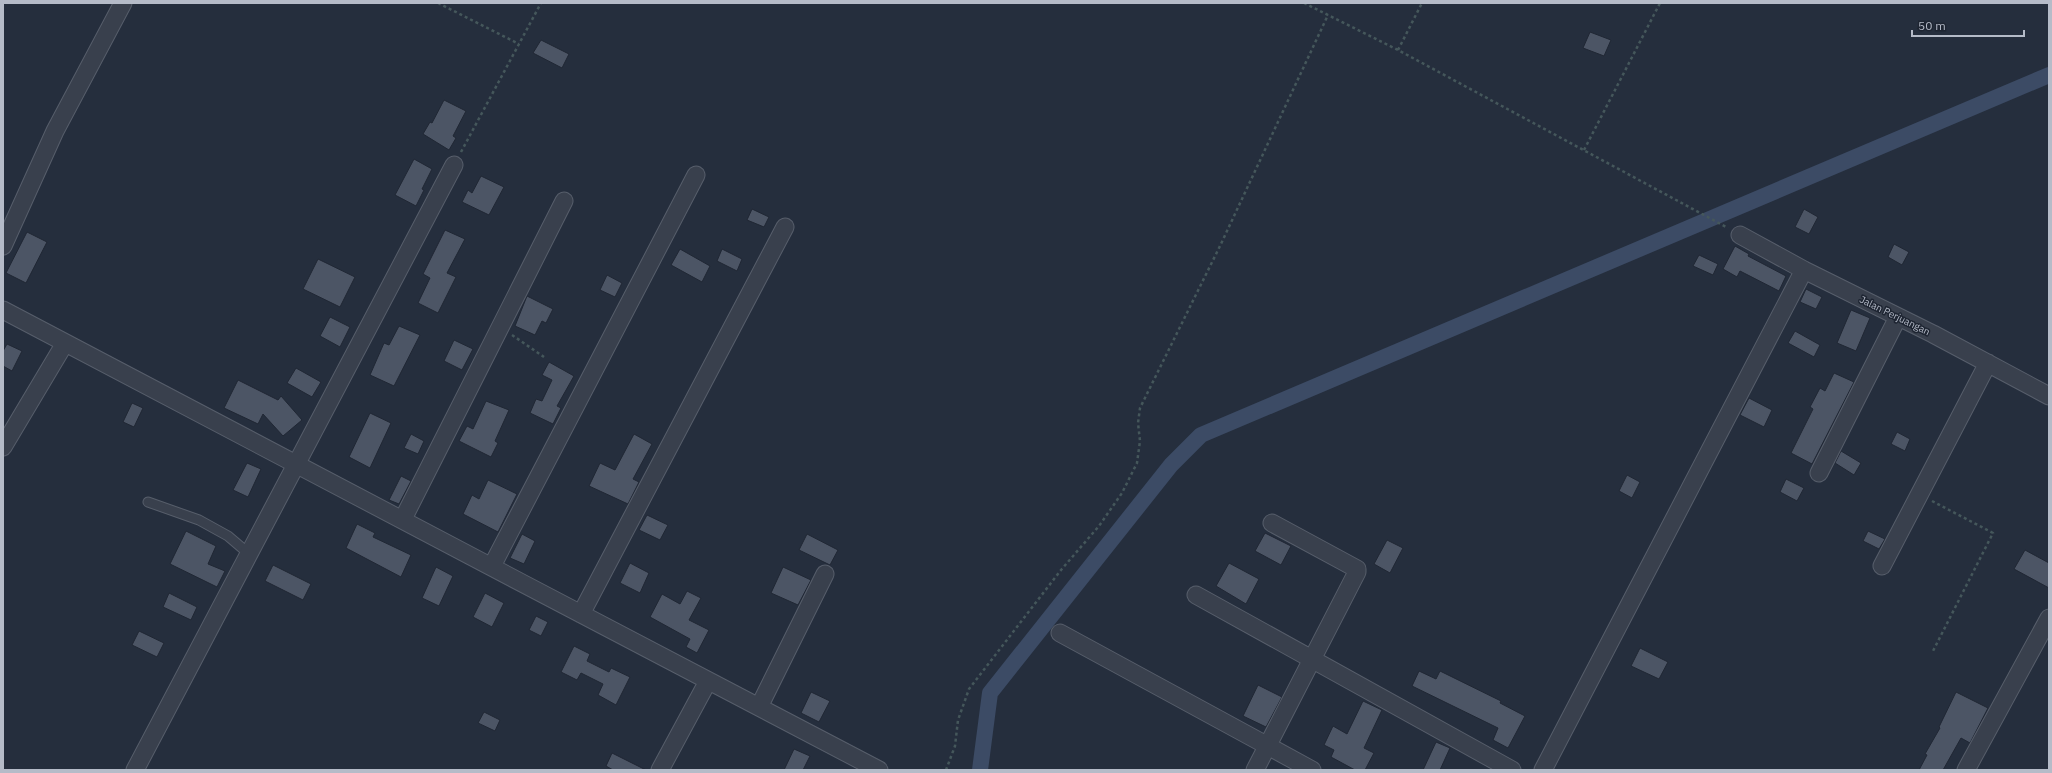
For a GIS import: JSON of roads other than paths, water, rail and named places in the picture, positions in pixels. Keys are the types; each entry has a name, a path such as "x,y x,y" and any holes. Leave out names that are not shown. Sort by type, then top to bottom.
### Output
{"street":[{"path":"3,246 55,131 123,3"},
{"path":"135,770 248,553 454,165"},
{"path":"492,566 696,175"},
{"path":"402,519 564,201"},
{"path":"581,614 784,227"},
{"name":"Jalan Perjuangan","path":"1740,236 1988,363 2049,396"},
{"path":"1543,770 1804,270"},
{"path":"3,310 295,465 492,566 879,770"},
{"path":"1819,473 1898,317"},
{"path":"3,447 66,343"},
{"path":"1882,566 1988,363"},
{"path":"1254,770 1311,659 1348,592 1357,569 1272,522"},
{"path":"759,707 825,574"},
{"path":"1196,595 1512,770"},
{"path":"1966,770 2049,618"},
{"path":"1060,633 1312,770"},
{"path":"660,770 708,681"}],"lane":[{"path":"148,502 198,520 228,536 248,553"}],"waterway":[{"path":"980,770 990,693 1171,465 1201,435 2049,75"}]}
